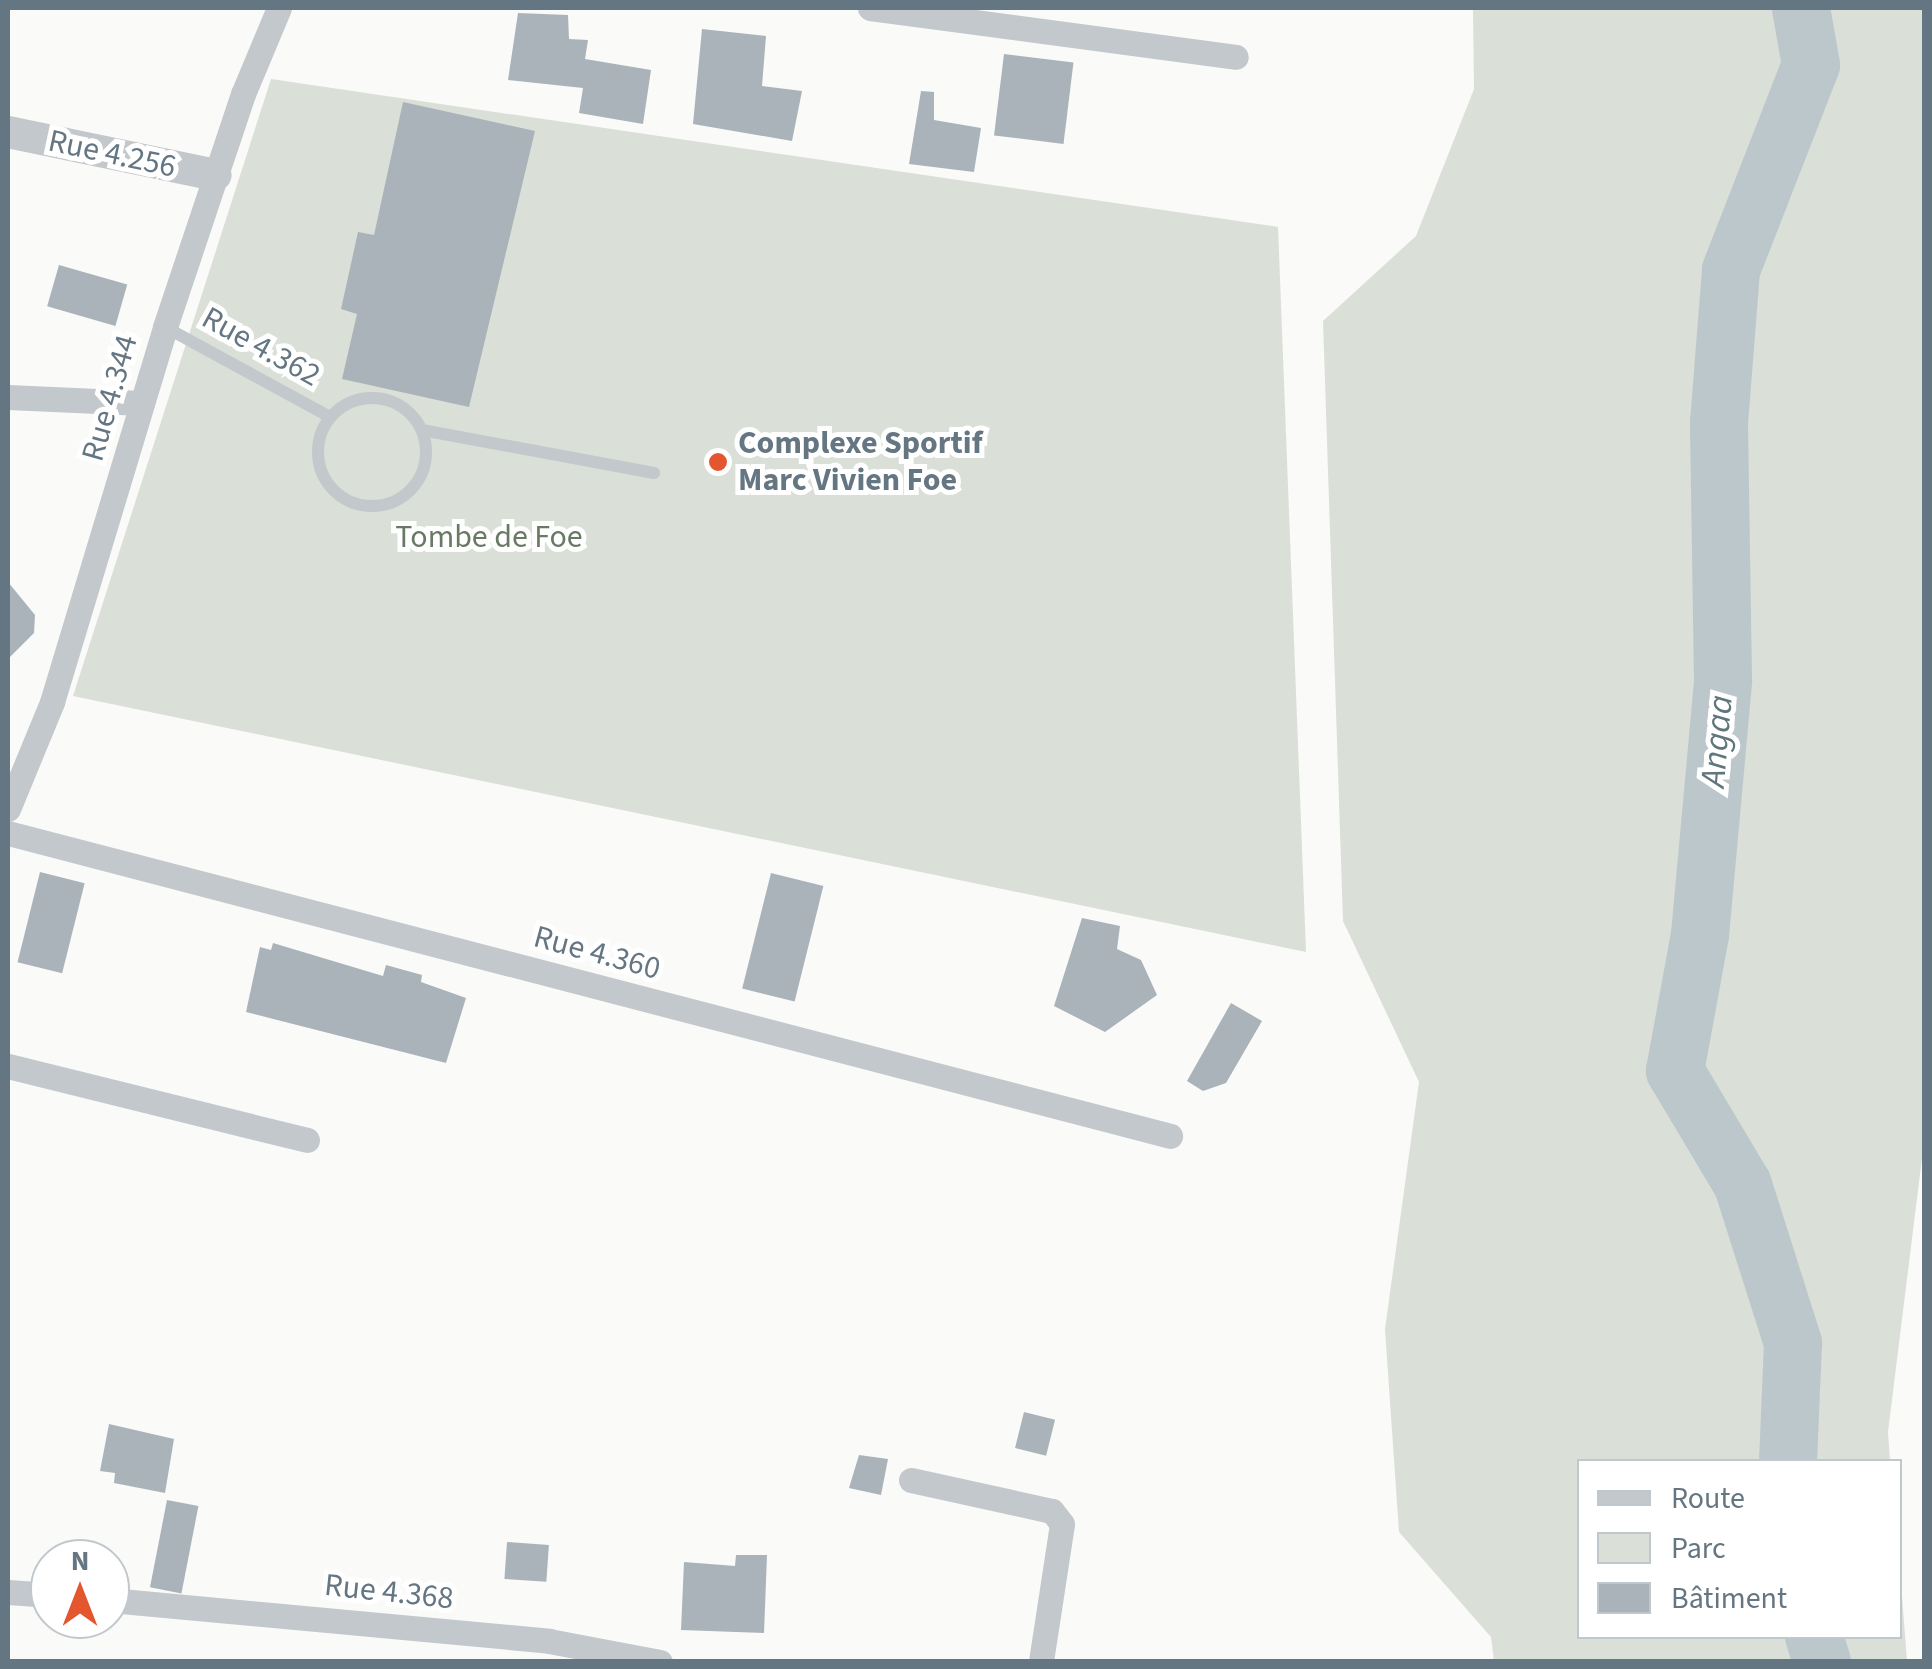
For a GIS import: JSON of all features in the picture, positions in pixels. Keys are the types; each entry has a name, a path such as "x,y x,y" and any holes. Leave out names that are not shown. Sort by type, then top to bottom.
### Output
{"street":[{"name":"Rue 4.344","path":"8,809 52,702 165,326 279,8"},
{"path":"870,8 1236,57"},
{"name":"Rue 4.256","path":"8,132 216,175"},
{"path":"8,396 142,403"},
{"name":"Rue 4.360","path":"8,833 1170,1136"},
{"path":"8,1066 307,1140"},
{"path":"911,1480 1052,1511 1062,1524 1041,1662"},
{"name":"Rue 4.368","path":"130,1602 529,1639 660,1662"}],"lane":[{"name":"Rue 4.362","path":"165,326 330,417"},
{"path":"422,430 427,458 415,486 389,504 358,504 332,488 319,461 330,417 356,400 386,399 422,430 654,473"}],"green space":[{"path":"1473,8 1924,8 1924,1142 1888,1432 1890,1459 1577,1459 1577,1639 1902,1639 1902,1596 1907,1661 1494,1661 1491,1637 1399,1532 1385,1329 1419,1082 1343,921 1323,321 1416,236 1474,89"},
{"name":"Complexe Sportif Marc Vivien Foe","path":"271,79 1278,227 1306,952 73,696"}],"building":[{"path":"518,13 568,15 569,39 588,40 585,59 651,70 643,124 579,113 583,88 508,80"},
{"path":"702,29 766,36 762,86 802,91 792,141 693,124"},
{"path":"1004,54 1073,63 1063,144 994,135"},
{"path":"921,91 934,92 934,120 981,128 974,172 909,164"},
{"path":"403,102 535,131 469,407 342,379 357,314 341,309 358,232 374,235"},
{"path":"59,265 127,285 115,326 47,306"},
{"path":"8,582 35,615 34,633 8,659"},
{"path":"40,872 85,883 62,973 18,962"},
{"path":"771,873 823,886 795,1002 742,988"},
{"path":"1082,918 1120,926 1117,949 1141,960 1157,995 1105,1032 1054,1006"},
{"path":"273,943 383,976 386,965 422,975 421,982 466,998 446,1063 246,1012 260,947 271,950"},
{"path":"1231,1003 1262,1021 1226,1083 1203,1091 1187,1081"},
{"path":"1024,1412 1055,1420 1046,1456 1015,1448"},
{"path":"109,1424 174,1439 165,1493 114,1483 115,1473 100,1471"},
{"path":"859,1455 888,1459 881,1495 849,1488"},
{"path":"167,1500 198,1506 181,1593 150,1587"},
{"path":"507,1542 549,1545 546,1582 504,1579"},
{"path":"736,1555 767,1555 764,1633 681,1630 684,1562 735,1566"}],"waterway":[{"name":"Angaa","path":"1788,1459 1793,1343 1743,1185 1675,1071 1700,935 1723,680 1719,423 1731,270 1811,65 1801,8"},
{"name":"Angaa","path":"1815,1639 1822,1662"}],"place":[{"name":"Complexe Sportif Marc Vivien Foe","path":"718,462"}],"park label":[{"name":"Tombe de Foe","path":"489,537"}]}
